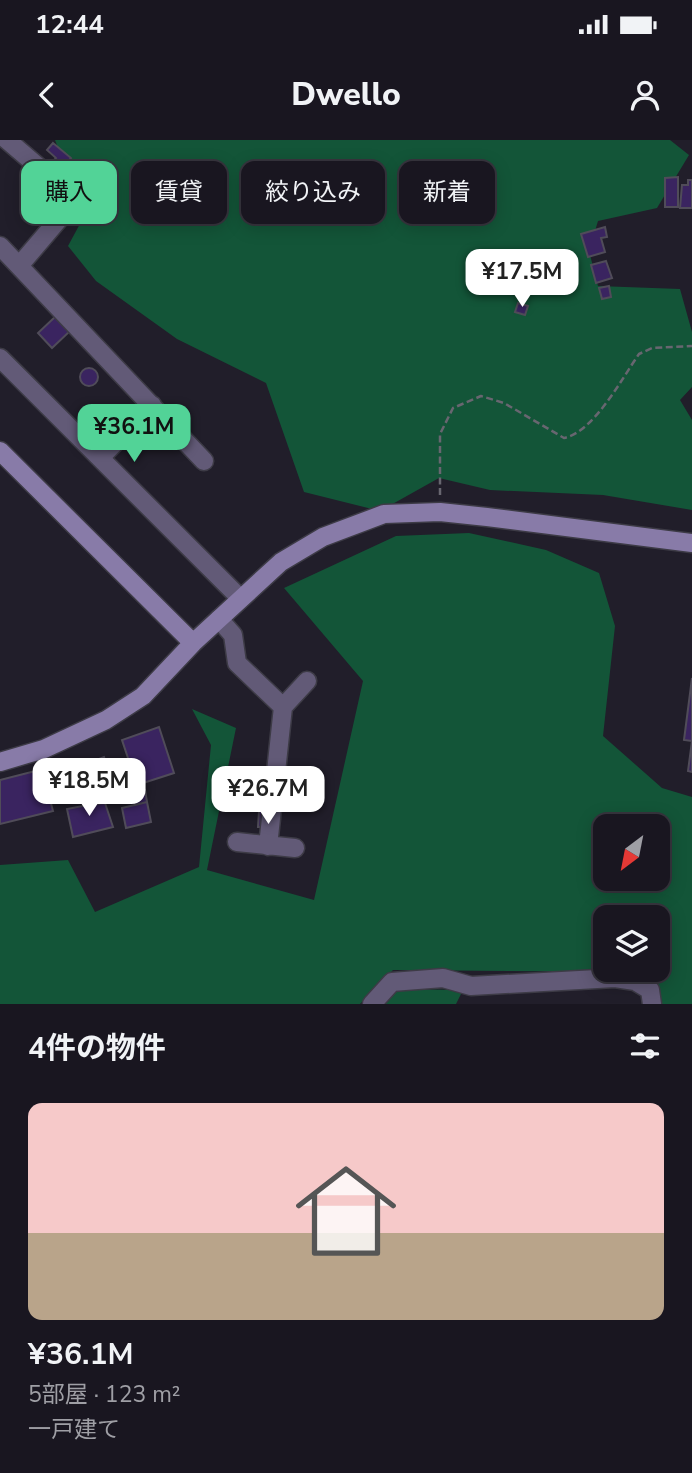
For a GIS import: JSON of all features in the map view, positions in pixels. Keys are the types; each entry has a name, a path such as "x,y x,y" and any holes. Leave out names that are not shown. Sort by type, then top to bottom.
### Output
{"street":[{"path":"6,140 76,199 19,265"},
{"path":"0,246 204,461"},
{"path":"0,358 240,598"},
{"path":"100,458 152,405"},
{"path":"0,451 193,643"},
{"path":"0,762 44,749 106,720 143,696 193,643 281,562 323,537 384,514 440,512 692,542"},
{"path":"219,619 233,635 236,663 283,707"},
{"path":"268,846 283,707 307,681"},
{"path":"237,842 295,848"},
{"path":"372,1004 392,982 443,978 471,986 615,978 635,981 650,990 652,1004"}],"path":[{"path":"440,512 440,434 453,408 481,397 504,403 564,438 573,436 589,424 639,354 652,348 692,346"}],"green space":[{"path":"55,140 670,140 689,155 657,208 598,221 589,251 598,286 680,289 692,332 692,387 680,400 692,420 692,510 603,495 490,490 439,478 380,511 304,492 266,383 177,339 96,281 68,246 80,224 117,224 117,161 73,161 60,153"},
{"path":"469,533 546,550 599,573 615,626 603,736 662,788 692,797 692,1004 659,1004 656,982 670,982 670,905 593,905 593,972 393,970 360,1004 0,1004 0,865 68,860 95,912 199,867 211,745 192,709 236,728 207,870 314,900 363,681 284,588 396,536"},
{"path":"394,989 463,990 456,1004 380,1004"}],"building":[{"path":"53,143 71,158 68,161 53,161 56,158 47,150"},
{"path":"678,177 678,207 665,207 665,178"},
{"path":"688,180 692,180 692,208 680,208 682,185 688,185"},
{"path":"605,227 607,237 601,238 605,252 588,257 581,234"},
{"path":"606,261 612,278 596,283 591,265"},
{"path":"609,286 611,297 602,299 599,288"},
{"path":"518,303 528,306 525,315 515,312"},
{"path":"56,316 70,331 52,348 38,333"},
{"path":"89,368 95,371 98,377 95,383 89,386 83,383 80,377 83,371"},
{"path":"692,678 692,741 684,740"},
{"path":"159,727 174,773 137,785 122,740"},
{"path":"692,741 692,772 688,771"},
{"path":"104,757 111,779 95,784 88,763"},
{"path":"51,767 56,789 48,792 53,811 0,824 0,780"},
{"path":"145,790 147,802 135,805 132,792"},
{"path":"96,798 97,804 105,803 113,827 73,837 67,809 88,805 87,800"},
{"path":"233,799 248,804 248,809 232,810"},
{"path":"147,802 151,822 126,828 122,808"},
{"path":"249,805 266,806 265,827 258,827 259,811 249,810"}]}
